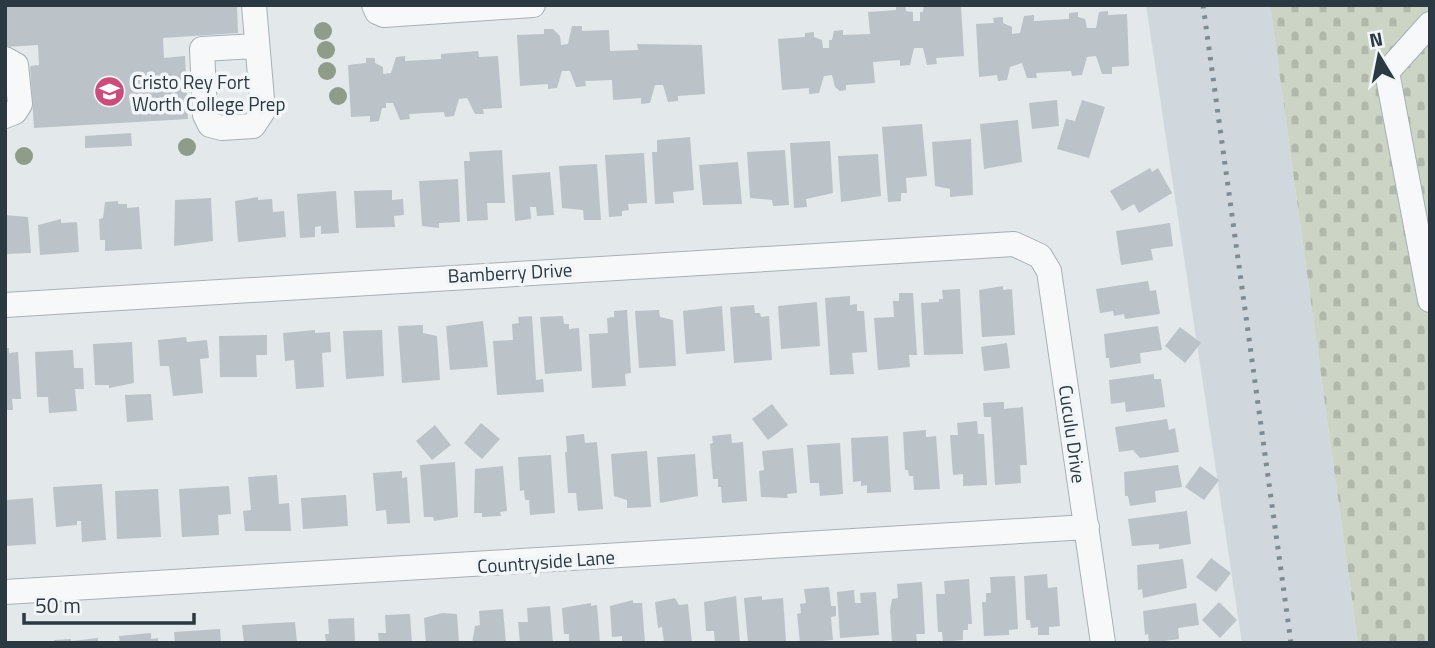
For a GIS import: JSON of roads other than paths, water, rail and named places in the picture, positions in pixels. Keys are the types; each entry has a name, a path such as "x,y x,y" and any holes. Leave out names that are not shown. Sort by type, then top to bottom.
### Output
{"street":[{"path":"254,5 257,46"},
{"path":"374,5 377,12 384,15 533,5"},
{"path":"1430,24 1387,72 1430,300"},
{"path":"5,59 16,65 20,104 15,112 5,116"},
{"name":"Bamberry Drive","path":"5,305 1014,244"},
{"name":"Cuculu Drive","path":"1014,244 1040,256 1049,271 1103,643"},
{"name":"Countryside Lane","path":"5,592 1087,527"}],"railway":[{"path":"1203,5 1291,643"}],"place":[{"name":"Cristo Rey Fort Worth College Prep","path":"109,92"}]}
